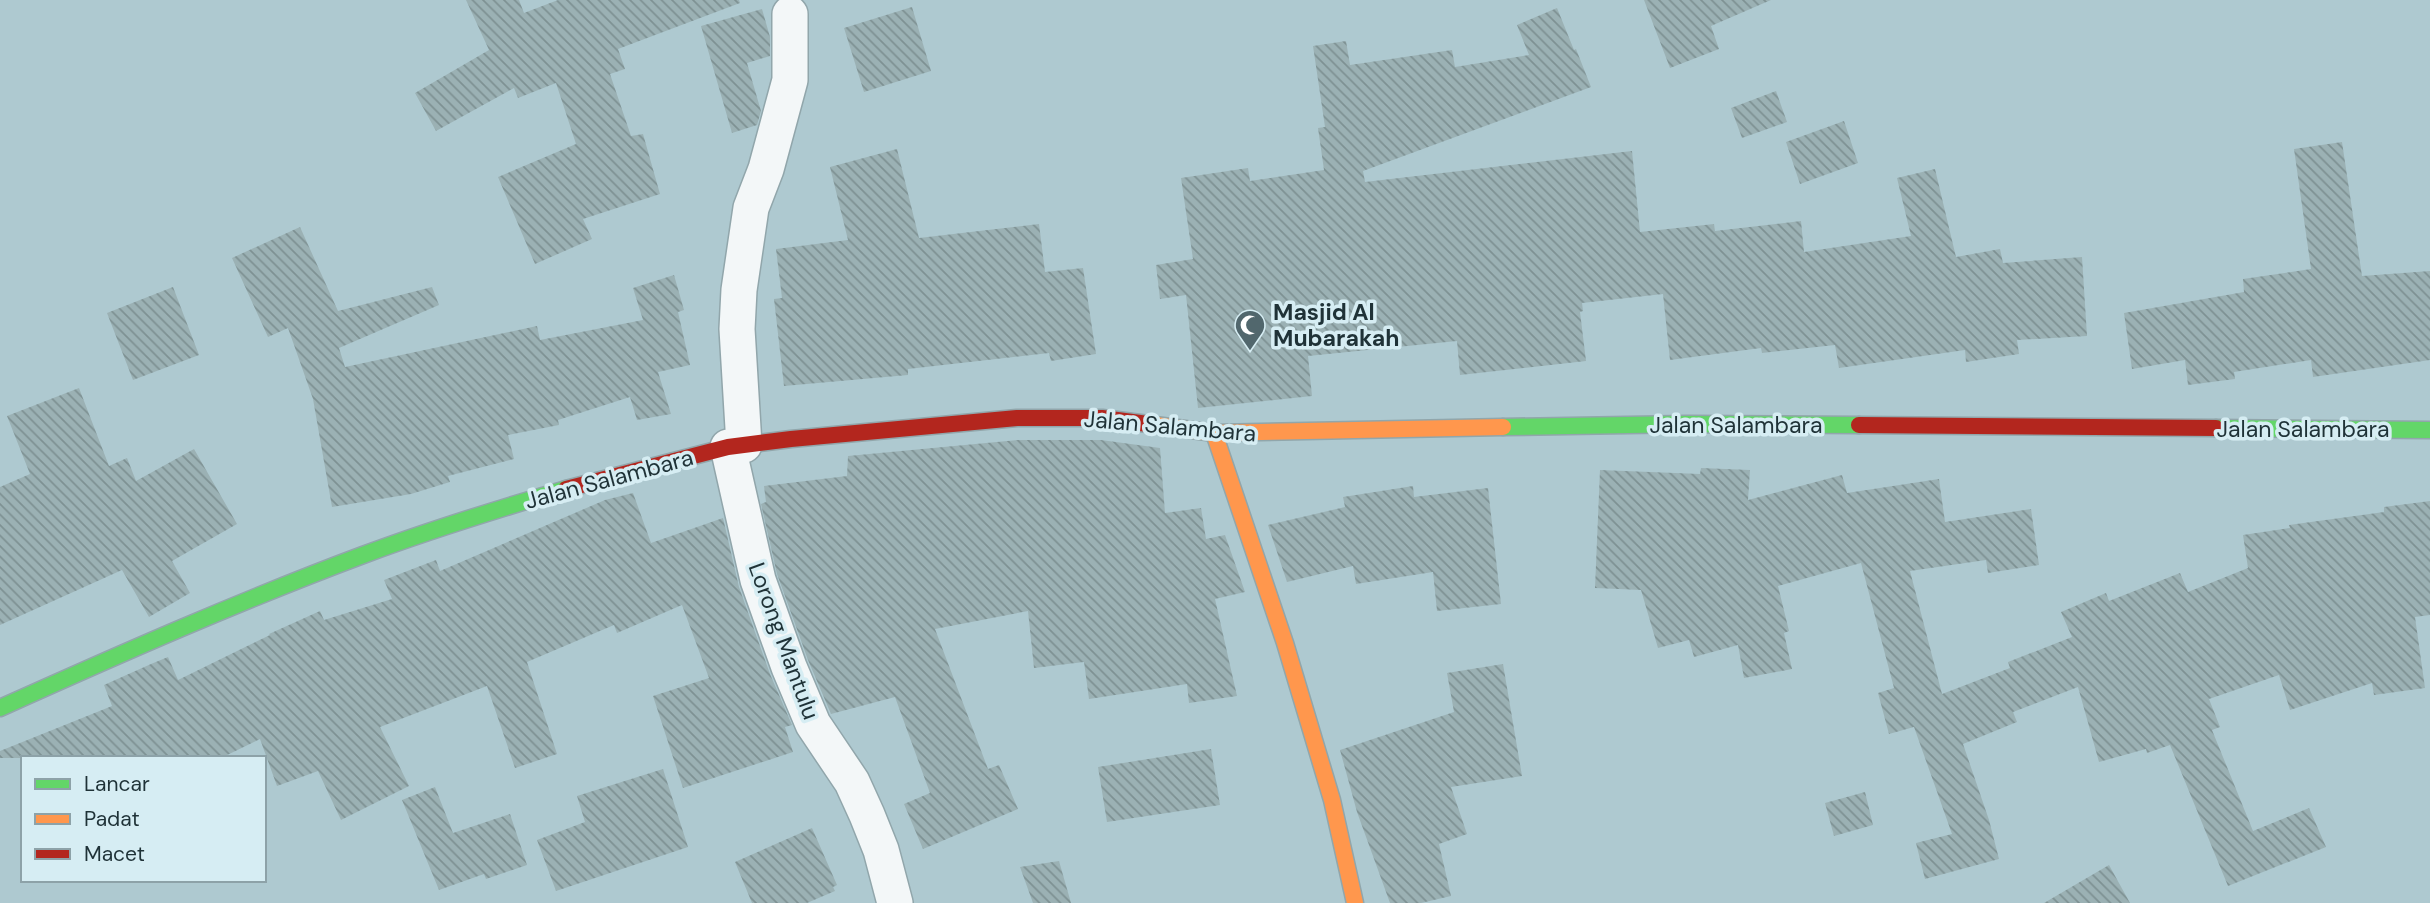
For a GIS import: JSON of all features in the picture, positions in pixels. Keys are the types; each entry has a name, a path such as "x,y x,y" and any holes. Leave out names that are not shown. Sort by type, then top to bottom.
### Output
{"street":[{"name":"Lorong Mantulu","path":"790,14 790,80 766,169 751,208 739,290 736,446 758,580 813,724 852,782 867,815 881,850 895,903"},
{"name":"Jalan Salambara","path":"0,708 142,643 363,555 577,485 736,446 914,426 1017,418 1102,418 1214,433 1687,424 2430,430"},
{"path":"1214,433 1285,643 1332,800 1355,903"}],"building":[{"path":"466,0 519,0 524,13 558,0 739,0 740,3 618,49 625,69 610,74 631,136 643,134 660,194 583,219 592,239 535,264 498,177 576,144 556,83 518,98 514,88 436,131 415,93 489,50"},
{"path":"1644,0 1771,0 1711,26 1719,49 1670,68"},
{"path":"912,7 931,71 864,92 844,28"},
{"path":"1557,8 1591,87 1363,171 1365,182 1632,151 1640,232 1714,224 1715,231 1801,221 1804,252 1911,236 1897,178 1935,169 1956,257 2000,249 2003,263 2082,257 2087,336 2017,340 2019,354 1966,362 1965,350 1839,368 1835,345 1762,353 1761,348 1670,360 1663,294 1582,303 1583,311 1580,312 1586,361 1460,375 1457,341 1308,356 1312,396 1198,408 1186,295 1160,299 1156,265 1193,259 1181,178 1248,168 1250,181 1324,170 1318,128 1325,127 1313,46 1346,41 1350,65 1452,50 1455,67 1529,55 1517,25"},
{"path":"762,9 770,37 770,56 747,63 761,111 757,125 732,133 701,26"},
{"path":"1776,91 1787,122 1742,138 1731,108"},
{"path":"1844,121 1858,163 1800,184 1786,142"},
{"path":"2342,142 2362,276 2430,271 2430,360 2313,377 2311,360 2234,372 2235,379 2188,385 2185,360 2132,369 2124,313 2244,292 2243,279 2311,269 2294,149"},
{"path":"897,149 919,238 1039,224 1045,272 1083,268 1096,354 1051,361 1049,353 908,369 908,375 784,386 774,299 782,298 776,249 848,240 830,167"},
{"path":"300,227 338,311 432,287 439,305 339,348 345,367 537,326 540,340 643,320 633,288 674,275 684,310 678,312 690,365 658,372 671,414 637,420 630,397 558,420 559,425 508,435 514,459 448,476 450,482 411,494 332,507 313,399 288,328 268,337 232,258"},
{"path":"173,287 199,355 133,380 107,313"},
{"path":"79,388 109,466 127,458 136,481 194,449 237,524 172,561 190,593 149,617 122,570 0,625 0,487 30,474 7,416"},
{"path":"1018,440 1101,440 1160,448 1165,513 1201,508 1206,539 1225,535 1245,592 1215,599 1237,696 1189,703 1187,684 1089,699 1084,662 1034,668 1028,611 935,629 988,769 999,765 1018,809 923,849 904,804 930,793 895,697 831,714 777,574 761,504 766,502 764,486 847,476 848,456"},
{"path":"1701,468 1750,470 1748,500 1842,475 1847,493 1939,479 1945,522 2031,509 2039,565 1988,573 1986,560 1910,571 1942,694 2010,668 2008,662 2072,637 2061,612 2106,593 2109,601 2180,573 2188,592 2248,568 2243,535 2290,528 2289,525 2384,512 2384,507 2430,501 2430,615 2415,617 2425,688 2374,695 2372,683 2290,710 2279,675 2209,699 2220,727 2212,730 2253,831 2309,808 2326,847 2228,886 2170,745 2147,753 2146,749 2099,762 2078,687 2013,712 2017,722 1963,744 1989,820 1999,859 1925,879 1916,843 1952,834 1914,727 1889,734 1878,693 1894,688 1861,563 1778,586 1789,631 1784,633 1792,669 1744,678 1738,645 1694,657 1689,640 1658,648 1641,590 1595,588 1600,470 1700,474"},
{"path":"1413,486 1414,497 1488,488 1501,604 1437,611 1433,572 1356,584 1353,566 1287,582 1268,525 1345,507 1343,497"},
{"path":"633,493 651,543 723,518 739,587 770,674 792,725 785,727 793,752 683,788 653,696 709,678 682,605 617,633 614,625 527,662 557,754 515,768 487,686 380,727 409,786 341,820 318,771 277,786 260,739 225,756 0,758 0,751 112,706 104,685 151,664 168,657 178,680 320,611 324,620 392,599 384,580 436,560 440,571 605,500"},
{"path":"1503,664 1522,776 1451,787 1467,834 1439,844 1451,896 1421,903 1390,903 1357,812 1340,750 1454,712 1447,673"},
{"path":"1211,749 1220,805 1107,822 1098,767"},
{"path":"663,769 688,847 556,891 537,840 585,822 577,796"},
{"path":"435,787 453,833 510,814 527,865 486,879 484,874 439,890 402,800"},
{"path":"1865,792 1873,825 1834,836 1825,803"},
{"path":"812,828 837,885 833,887 835,891 807,903 752,903 735,862"},
{"path":"1059,861 1071,903 1033,903 1020,867"},
{"path":"2109,865 2130,903 2044,903"}],"traffic: fast":[{"path":"1503,427 1859,425"},
{"path":"2216,428 2430,430"},
{"path":"0,708 180,628 317,573 439,528 566,489"}],"traffic: slow":[{"path":"1148,424 1214,433 1503,427"},
{"path":"1214,433 1285,643 1332,800 1355,903"}],"traffic: jam":[{"path":"566,489 728,447 791,439 1017,418 1102,418 1148,424"},
{"path":"1859,425 2216,428"}],"place":[{"name":"Masjid Al Mubarakah","path":"1250,352"}]}
